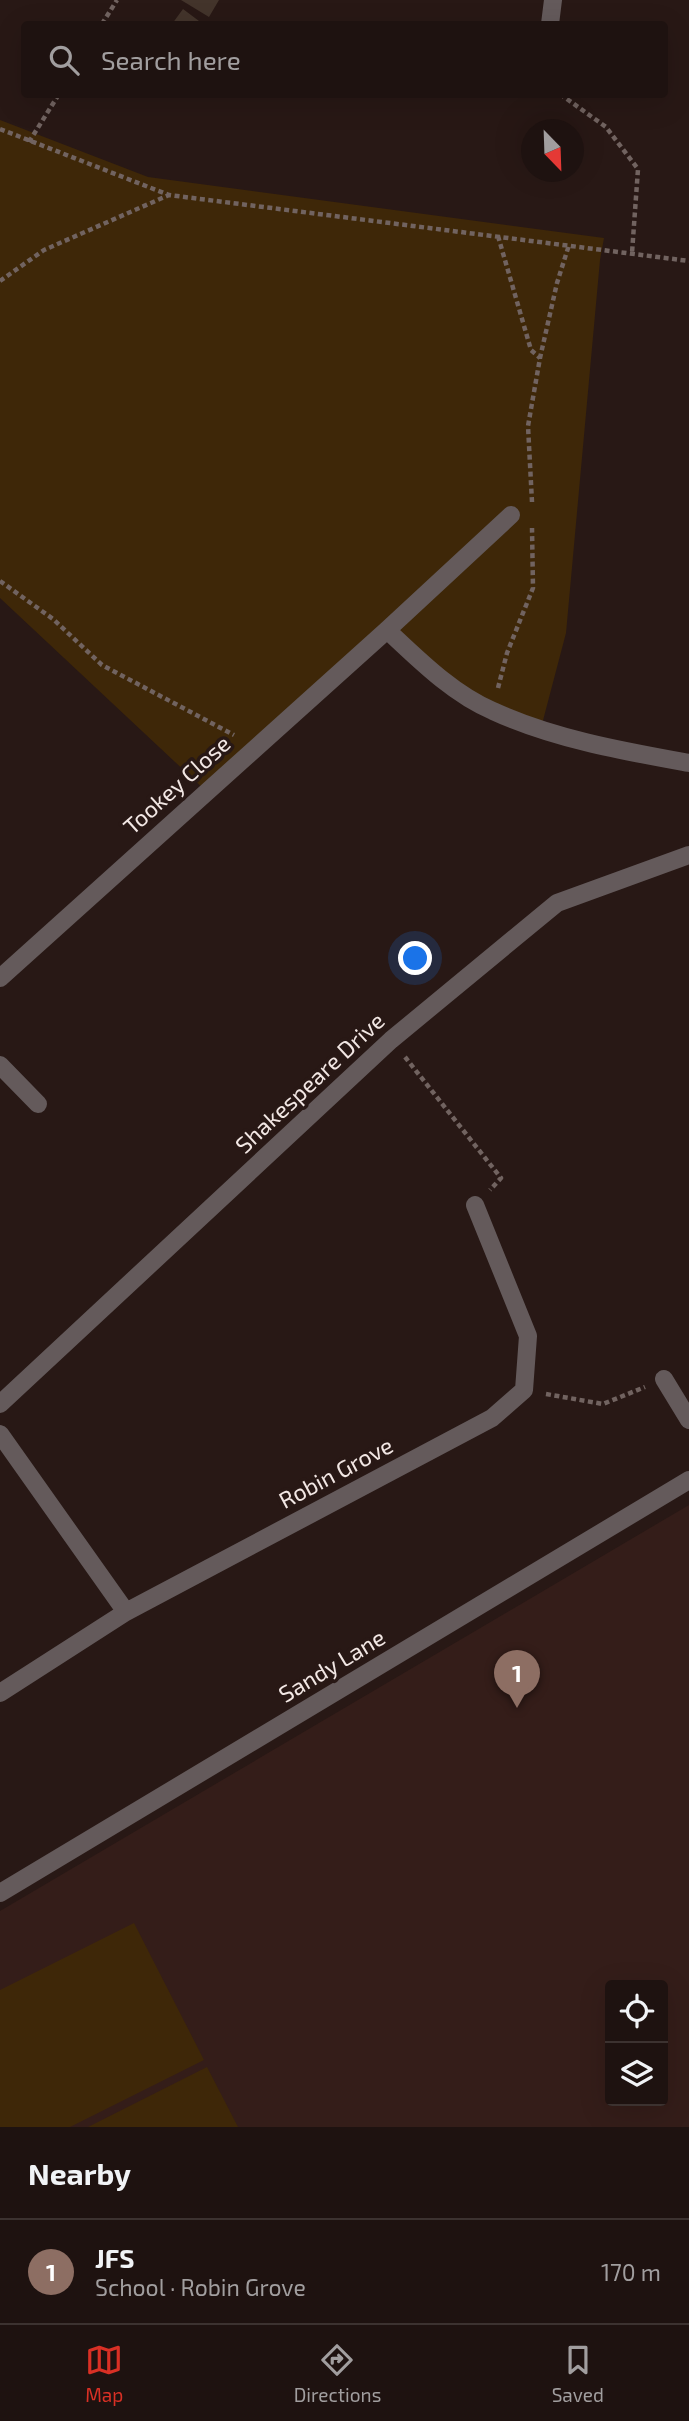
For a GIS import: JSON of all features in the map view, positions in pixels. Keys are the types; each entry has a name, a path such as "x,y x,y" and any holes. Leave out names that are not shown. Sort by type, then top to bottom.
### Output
{"street":[{"path":"550,21 552,0"},
{"name":"Tookey Close","path":"0,978 511,515"},
{"path":"387,630 451,686 492,711 595,745 689,763"},
{"name":"Shakespeare Drive","path":"0,1404 391,1040 556,903 689,855"},
{"path":"0,1065 38,1104"},
{"path":"475,1205 528,1336 524,1390"},
{"path":"664,1379 689,1420"},
{"name":"Robin Grove","path":"0,1693 126,1612 492,1418 524,1390"},
{"path":"0,1434 126,1612"},
{"name":"Sandy Lane","path":"0,1894 689,1480"}],"path":[{"path":"104,21 117,0"},
{"path":"29,142 56,98"},
{"path":"566,98 606,127 638,169 632,253"},
{"path":"0,130 169,195 689,261"},
{"path":"0,281 44,250 169,195"},
{"path":"498,236 531,350 540,358"},
{"path":"532,511 528,426 540,358 557,283 569,245"},
{"path":"492,711 507,653 533,588 532,524"},
{"path":"0,581 53,619 102,665 256,748"},
{"path":"391,1040 501,1178 475,1205"},
{"path":"524,1390 603,1404 664,1379"}],"shaded area":[{"path":"0,120 148,177 604,238 566,633 541,728 492,711 387,630 206,791 0,598"},
{"path":"689,1505 689,2127 0,2127 0,1911"},
{"path":"134,1923 204,2060 70,2127 0,2127 0,1990"},
{"path":"207,2067 238,2127 88,2127"}],"building":[{"path":"181,0 219,0 209,17"},
{"path":"183,9 199,21 174,21"}],"place":[{"name":"JFS","path":"517,1708"}]}
